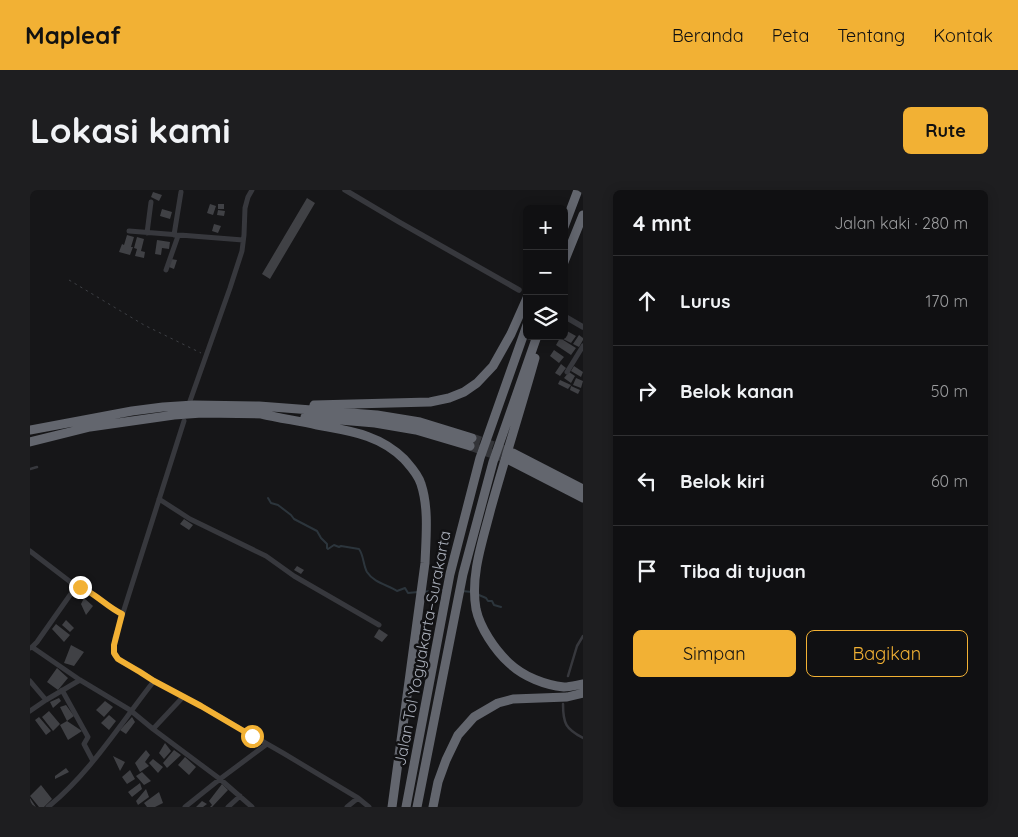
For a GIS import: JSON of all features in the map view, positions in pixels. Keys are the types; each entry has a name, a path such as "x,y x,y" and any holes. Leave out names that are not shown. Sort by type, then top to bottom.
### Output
{"highway":[{"path":"568,209 578,190"},
{"path":"568,216 578,190"},
{"path":"568,252 583,215"},
{"path":"30,442 90,427 174,415 430,402 450,398 464,392 477,383 493,366 512,334 523,308"},
{"name":"Jalan Tol Yogyakarta–Surakarta","path":"406,807 452,565 482,450 523,336"},
{"name":"Jalan Tol Yogyakarta–Surakarta","path":"417,807 463,574 493,462 536,340"},
{"path":"541,340 480,549 474,583 476,609 483,629 504,658 515,669 539,682 566,687 583,684"},
{"path":"30,430 132,411 194,406 260,410 375,423 471,442"},
{"path":"260,410 359,433 377,440 394,449 410,465 420,482 425,501 425,563 392,807"},
{"path":"583,489 512,457 583,498"},
{"path":"432,807 438,782 450,752 458,735 474,717 498,703 513,699 567,697 583,692"}],"street":[{"path":"190,401 242,251 245,208 252,190"},
{"path":"345,190 518,290"},
{"path":"166,270 176,235 181,192"},
{"path":"147,233 151,202"},
{"path":"129,231 243,240"},
{"path":"568,318 583,327"},
{"path":"567,372 583,346"},
{"path":"184,421 122,614 115,638 113,650 115,656 120,661 154,681 267,744 358,798 369,807"},
{"path":"159,499 190,519 266,556 302,580 379,625"},
{"path":"30,551 77,587 86,590 122,614"},
{"path":"77,587 31,647 80,680 130,710 220,779 252,807"},
{"path":"30,711 80,680"},
{"path":"30,681 46,700"},
{"path":"48,807 73,784 93,761 130,710 154,681"},
{"path":"62,690 88,737 84,744 93,761"},
{"path":"153,729 183,697"},
{"path":"185,807 267,744"},
{"path":"228,807 240,796"},
{"path":"347,807 358,798"}],"lane":[{"path":"30,470 37,467"},
{"path":"568,676 577,646 583,636"},
{"path":"563,704 565,721 570,731 583,738"}],"path":[{"path":"69,280 144,325 206,356"}],"building":[{"path":"153,192 162,195 159,201 151,197"},
{"path":"307,198 315,203 270,279 262,274"},
{"path":"210,204 216,206 213,215 207,213"},
{"path":"218,204 224,204 224,209 218,209"},
{"path":"162,209 172,212 170,219 160,216"},
{"path":"218,210 225,211 224,216 217,215"},
{"path":"214,224 221,226 218,233 212,231"},
{"path":"127,235 134,237 130,255 119,252 122,244 124,245"},
{"path":"137,237 144,239 141,251 145,252 144,258 135,256 137,249 134,248"},
{"path":"157,240 170,242 169,249 162,248 161,255 155,254"},
{"path":"171,259 177,260 174,269 169,267"},
{"path":"568,332 576,336 571,343 565,340 568,340"},
{"path":"579,335 583,340 579,347 573,344"},
{"path":"559,340 563,340 576,348 571,355 556,345"},
{"path":"554,350 564,357 559,363 550,356"},
{"path":"561,364 566,368 560,376 555,373"},
{"path":"574,366 583,372 581,377 571,371"},
{"path":"569,372 575,376 571,383 564,378"},
{"path":"576,378 583,381 581,388 573,385"},
{"path":"560,380 571,385 568,389 558,384"},
{"path":"571,386 580,390 578,394 570,390"},
{"path":"184,519 193,525 189,530 180,524"},
{"path":"297,566 304,570 301,574 294,570"},
{"path":"84,598 93,606 86,615 81,604"},
{"path":"66,620 74,628 70,632 62,625"},
{"path":"56,624 70,635 64,642 52,629"},
{"path":"379,629 388,635 382,642 374,637"},
{"path":"71,645 84,652 74,666 64,663"},
{"path":"57,668 68,678 58,690 47,682"},
{"path":"59,698 61,701 53,708 50,702"},
{"path":"105,701 113,707 104,717 96,710"},
{"path":"66,705 74,716 67,721 60,707"},
{"path":"49,711 60,724 53,731 42,717"},
{"path":"109,715 116,721 109,730 101,723"},
{"path":"39,717 51,731 46,735 35,720"},
{"path":"132,717 135,722 126,734 120,730"},
{"path":"67,721 82,731 68,740 60,725"},
{"path":"165,743 171,751 164,759 159,753"},
{"path":"146,750 150,755 145,762 149,766 140,772 135,763"},
{"path":"174,750 181,755 167,768 163,763"},
{"path":"113,756 125,762 120,771"},
{"path":"185,757 196,767 189,775 178,765"},
{"path":"153,759 163,767 158,773 149,763"},
{"path":"66,768 69,772 55,779 55,776"},
{"path":"130,770 135,779 127,784 122,777"},
{"path":"142,772 151,781 144,785 136,776"},
{"path":"140,783 142,789 132,797 128,792"},
{"path":"222,784 228,790 210,807 212,805 209,801"},
{"path":"41,785 52,799 44,807 39,807 30,796"},
{"path":"146,789 149,797 138,805 136,801"},
{"path":"159,792 163,803 155,807 147,807 144,803"},
{"path":"30,798 36,807 30,807"},
{"path":"202,801 207,804 203,807 196,807"}],"waterway":[{"path":"268,498 271,503 278,505 294,519 317,531 327,544 328,549 334,545 359,549 367,572 377,581 397,591 405,588 408,593 418,592"},
{"path":"423,592 443,590"},
{"path":"462,591 472,592"},
{"path":"479,595 488,601 492,601 494,605 501,607"}],"tunnel":[{"path":"472,438 513,453"},
{"path":"470,446 501,457"}],"route":[{"path":"80,587 122,614 114,645 115,656 120,661 252,736"}]}
